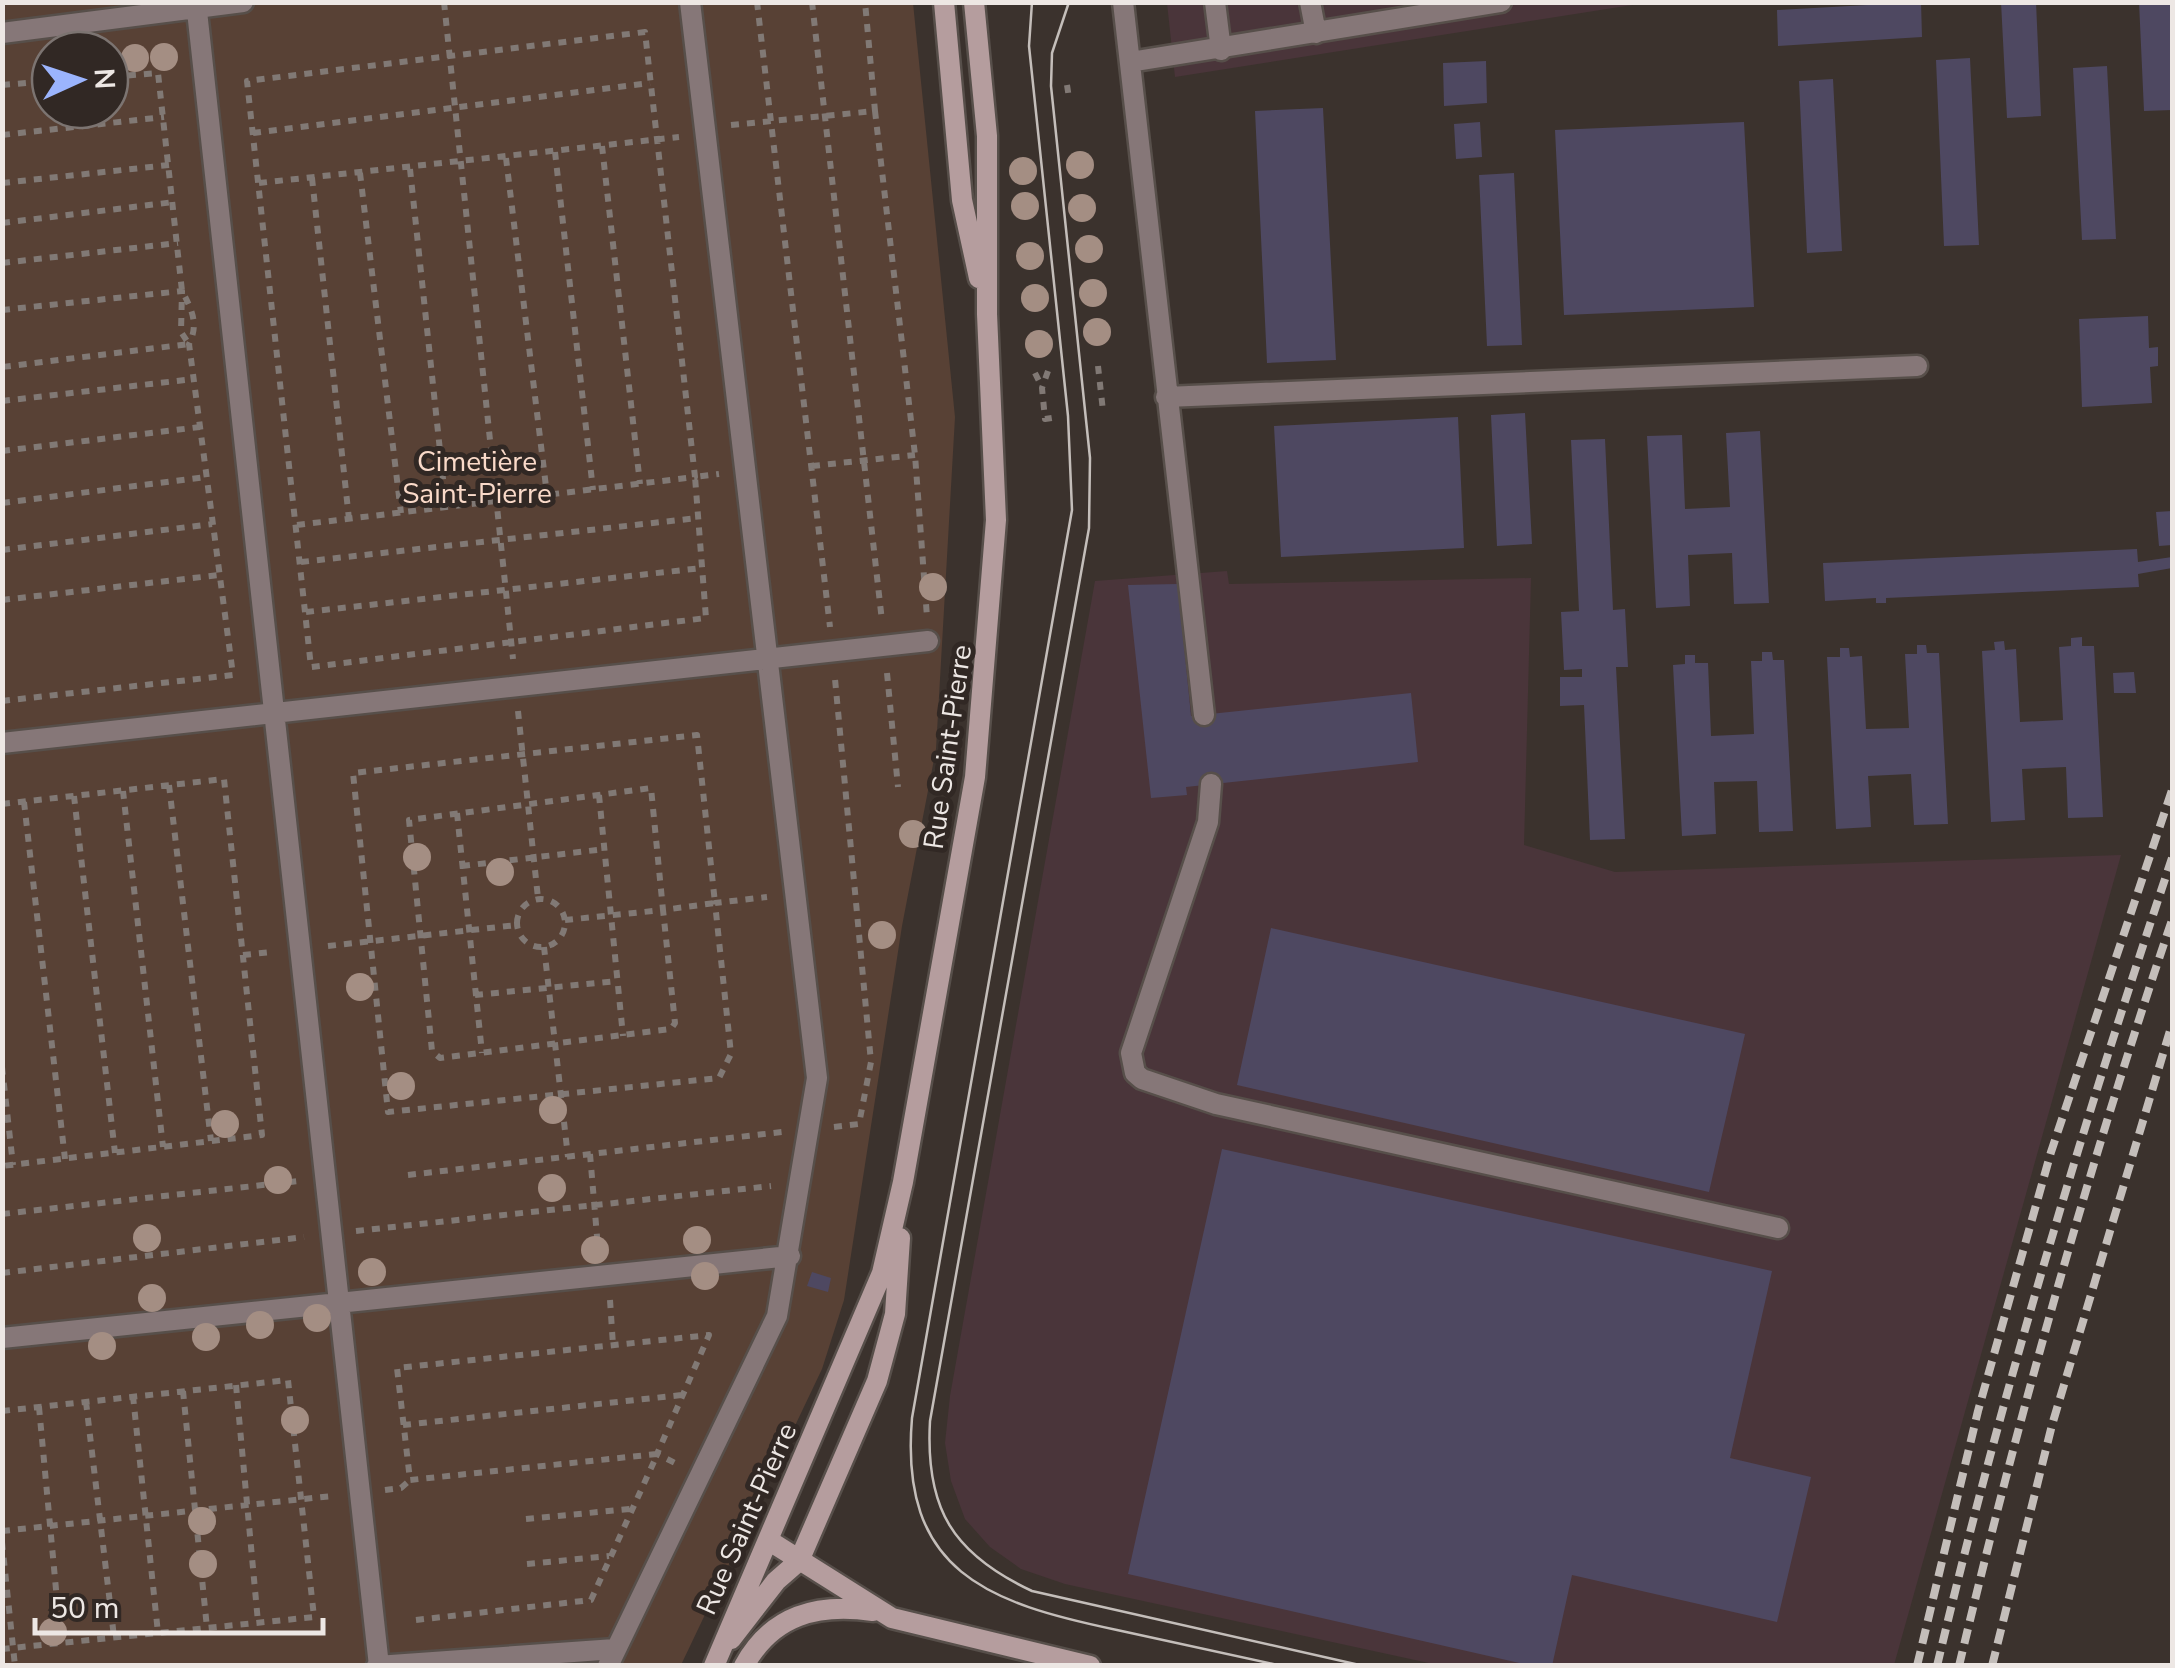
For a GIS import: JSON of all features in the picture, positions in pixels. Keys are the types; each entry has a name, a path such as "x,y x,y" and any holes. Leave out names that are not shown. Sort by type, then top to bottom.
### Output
{"main road":[{"name":"Rue Saint-Pierre","path":"944,2 962,200 987,314"},
{"name":"Rue Saint-Pierre","path":"716,1658 868,1312 903,1182 976,777 989,650 996,520 987,314 987,136 976,8"},
{"name":"Rue Saint-Pierre","path":"716,1658 799,1560 877,1380 898,1285 903,1182"},
{"path":"768,1540 880,1612 913,1625 1090,1666"},
{"path":"744,1666 757,1642 794,1615 828,1609 880,1612"}],"lane":[{"path":"2,33 243,2"},
{"path":"196,6 328,1178 378,1666 612,1657 777,1316 790,1256 817,1078 690,2"},
{"path":"1123,2 1204,715"},
{"path":"1215,2 1221,50"},
{"path":"1310,2 1316,32"},
{"path":"1130,62 1221,50 1400,11 1494,3"},
{"path":"1166,397 1916,366"},
{"path":"2,743 928,641"},
{"path":"1211,784 1208,822 1131,1053 1135,1073 1142,1079 1216,1104 1778,1228"},
{"path":"2,1338 790,1256"}],"path":[{"path":"444,2 538,898"},
{"path":"408,1175 859,1124 871,1062 812,466 757,2"},
{"path":"812,2 898,786"},
{"path":"866,2 915,455 928,641"},
{"path":"645,32 650,83 696,477 706,618 311,668 247,81 645,32"},
{"path":"2,701 233,675 189,344 181,332 178,244 158,73 130,75"},
{"path":"2,86 30,83"},
{"path":"253,132 650,83"},
{"path":"1067,85 1069,98"},
{"path":"704,128 875,110"},
{"path":"2,135 164,117"},
{"path":"259,184 655,140"},
{"path":"602,146 640,484"},
{"path":"555,152 593,490"},
{"path":"506,158 546,495"},
{"path":"2,184 169,165"},
{"path":"410,168 446,507"},
{"path":"360,174 401,513"},
{"path":"312,178 349,519"},
{"path":"2,223 174,202"},
{"path":"2,263 178,244"},
{"path":"2,310 182,291"},
{"path":"182,291 193,312 195,332 189,344"},
{"path":"2,367 189,344"},
{"path":"1098,366 1103,411"},
{"path":"1042,388 1048,372"},
{"path":"1034,373 1042,388 1045,418 1058,417"},
{"path":"2,401 194,379"},
{"path":"2,451 200,426"},
{"path":"812,466 915,455"},
{"path":"297,525 743,471"},
{"path":"2,503 206,476"},
{"path":"301,562 698,518"},
{"path":"2,550 212,524"},
{"path":"306,612 702,568"},
{"path":"2,600 219,575"},
{"path":"697,735 732,1054 718,1078 388,1112 354,773 523,754 697,735"},
{"path":"2,804 224,779 262,1136 2,1166"},
{"path":"169,785 211,1141"},
{"path":"651,788 675,1023 672,1029 440,1058 432,1051 409,820 528,804 651,788"},
{"path":"123,790 163,1147"},
{"path":"599,795 623,1036"},
{"path":"74,796 115,1153"},
{"path":"24,802 65,1159"},
{"path":"457,813 482,1053"},
{"path":"462,866 605,850"},
{"path":"565,920 794,894"},
{"path":"538,898 555,903 565,920 560,939 544,948 528,943 517,925 523,907 538,898"},
{"path":"420,936 517,925"},
{"path":"544,948 568,1157"},
{"path":"475,995 617,981"},
{"path":"2,1066 14,1165"},
{"path":"590,1154 614,1345"},
{"path":"2,1214 328,1178"},
{"path":"2,1273 800,1182"},
{"path":"416,1620 590,1600 658,1454 709,1335 398,1368 410,1480 658,1454 700,1476"},
{"path":"2,1411 288,1380 314,1617 2,1649"},
{"path":"236,1385 258,1622"},
{"path":"183,1391 206,1628"},
{"path":"403,1426 684,1394"},
{"path":"132,1396 158,1633"},
{"path":"86,1402 114,1638"},
{"path":"39,1407 61,1643"},
{"path":"2,1530 362,1494"},
{"path":"526,1518 632,1509"},
{"path":"2,1542 15,1666"},
{"path":"527,1564 610,1556"}],"shaded area":[{"path":"1167,3 1645,3 1175,77"},
{"path":"1227,571 1229,584 1531,578 1524,845 1615,872 2121,855 1894,1665 1438,1665 1065,1584 1021,1569 990,1547 965,1519 951,1481 945,1443 950,1396 1095,581"}],"green space":[{"name":"Cimetière Saint-Pierre","path":"3,3 913,3 955,417 936,749 902,926 844,1300 822,1369 681,1665 3,1666"}],"building":[{"path":"1921,2 1922,37 1778,46 1777,10"},
{"path":"2001,2 2036,2 2041,116 2007,118"},
{"path":"2139,2 2172,2 2172,110 2144,111"},
{"path":"1970,58 1979,245 1944,246 1936,60"},
{"path":"1486,61 1487,103 1444,106 1443,63"},
{"path":"2107,66 2116,239 2082,240 2073,68"},
{"path":"1833,79 1842,251 1807,253 1799,81"},
{"path":"1323,108 1336,360 1267,363 1255,111"},
{"path":"1480,122 1482,157 1456,159 1454,124"},
{"path":"1744,122 1754,307 1564,315 1555,130"},
{"path":"1514,173 1522,345 1487,346 1479,175"},
{"path":"2148,316 2149,348 2158,347 2158,366 2150,367 2152,403 2082,407 2079,319"},
{"path":"1525,413 1532,544 1497,546 1491,415"},
{"path":"1458,417 1464,548 1281,557 1274,426"},
{"path":"1760,431 1769,603 1734,604 1732,553 1688,555 1690,606 1656,608 1647,436 1682,435 1685,509 1730,507 1726,433"},
{"path":"1605,439 1613,610 1625,609 1628,667 1616,667 1625,839 1590,840 1584,705 1560,706 1560,677 1582,677 1582,669 1564,670 1561,612 1579,611 1571,440"},
{"path":"2172,511 2172,545 2159,546 2156,512"},
{"path":"2137,549 2138,562 2172,557 2172,568 2138,574 2139,587 1886,598 1886,603 1876,603 1876,598 1825,601 1823,563"},
{"path":"1178,584 1191,716 1411,693 1418,762 1186,787 1187,795 1151,798 1128,585"},
{"path":"2082,637 2082,646 2094,646 2103,817 2068,818 2066,767 2022,769 2025,820 1991,822 1982,651 1995,650 1994,642 2004,641 2005,650 2016,649 2020,722 2063,720 2059,647 2071,646 2071,638"},
{"path":"1917,645 1926,645 1927,653 1939,653 1948,824 1914,825 1911,774 1868,776 1871,827 1836,829 1827,657 1840,657 1840,648 1849,648 1850,657 1862,656 1866,729 1909,728 1905,654 1917,654"},
{"path":"1762,652 1772,652 1773,660 1784,660 1793,831 1759,832 1757,781 1714,782 1716,834 1682,836 1673,665 1685,664 1685,655 1695,655 1695,663 1708,663 1711,736 1754,734 1751,661 1762,661"},
{"path":"2134,672 2136,693 2114,693 2113,673"},
{"path":"1271,928 1745,1034 1709,1192 1237,1085"},
{"path":"1222,1149 1772,1271 1730,1458 1811,1477 1777,1622 1572,1575 1552,1666 1533,1666 1128,1574"},
{"path":"812,1272 831,1278 828,1292 807,1286"}],"tram line":[{"path":"1032,2 1029,46 1068,416 1072,510 912,1418 912,1470 920,1512 937,1546 961,1572 992,1592 1071,1619 1282,1666"},
{"path":"1069,2 1052,53 1051,86 1090,458 1089,528 930,1421 933,1479 939,1504 964,1544 1005,1577 1032,1591 1364,1666"}],"railway":[{"path":"1917,1666 1978,1411 2051,1152 2172,790"},
{"path":"1937,1666 2046,1259 2172,858"},
{"path":"1959,1666 2057,1290 2172,920"},
{"path":"1992,1666 2052,1425 2172,1024"}]}
